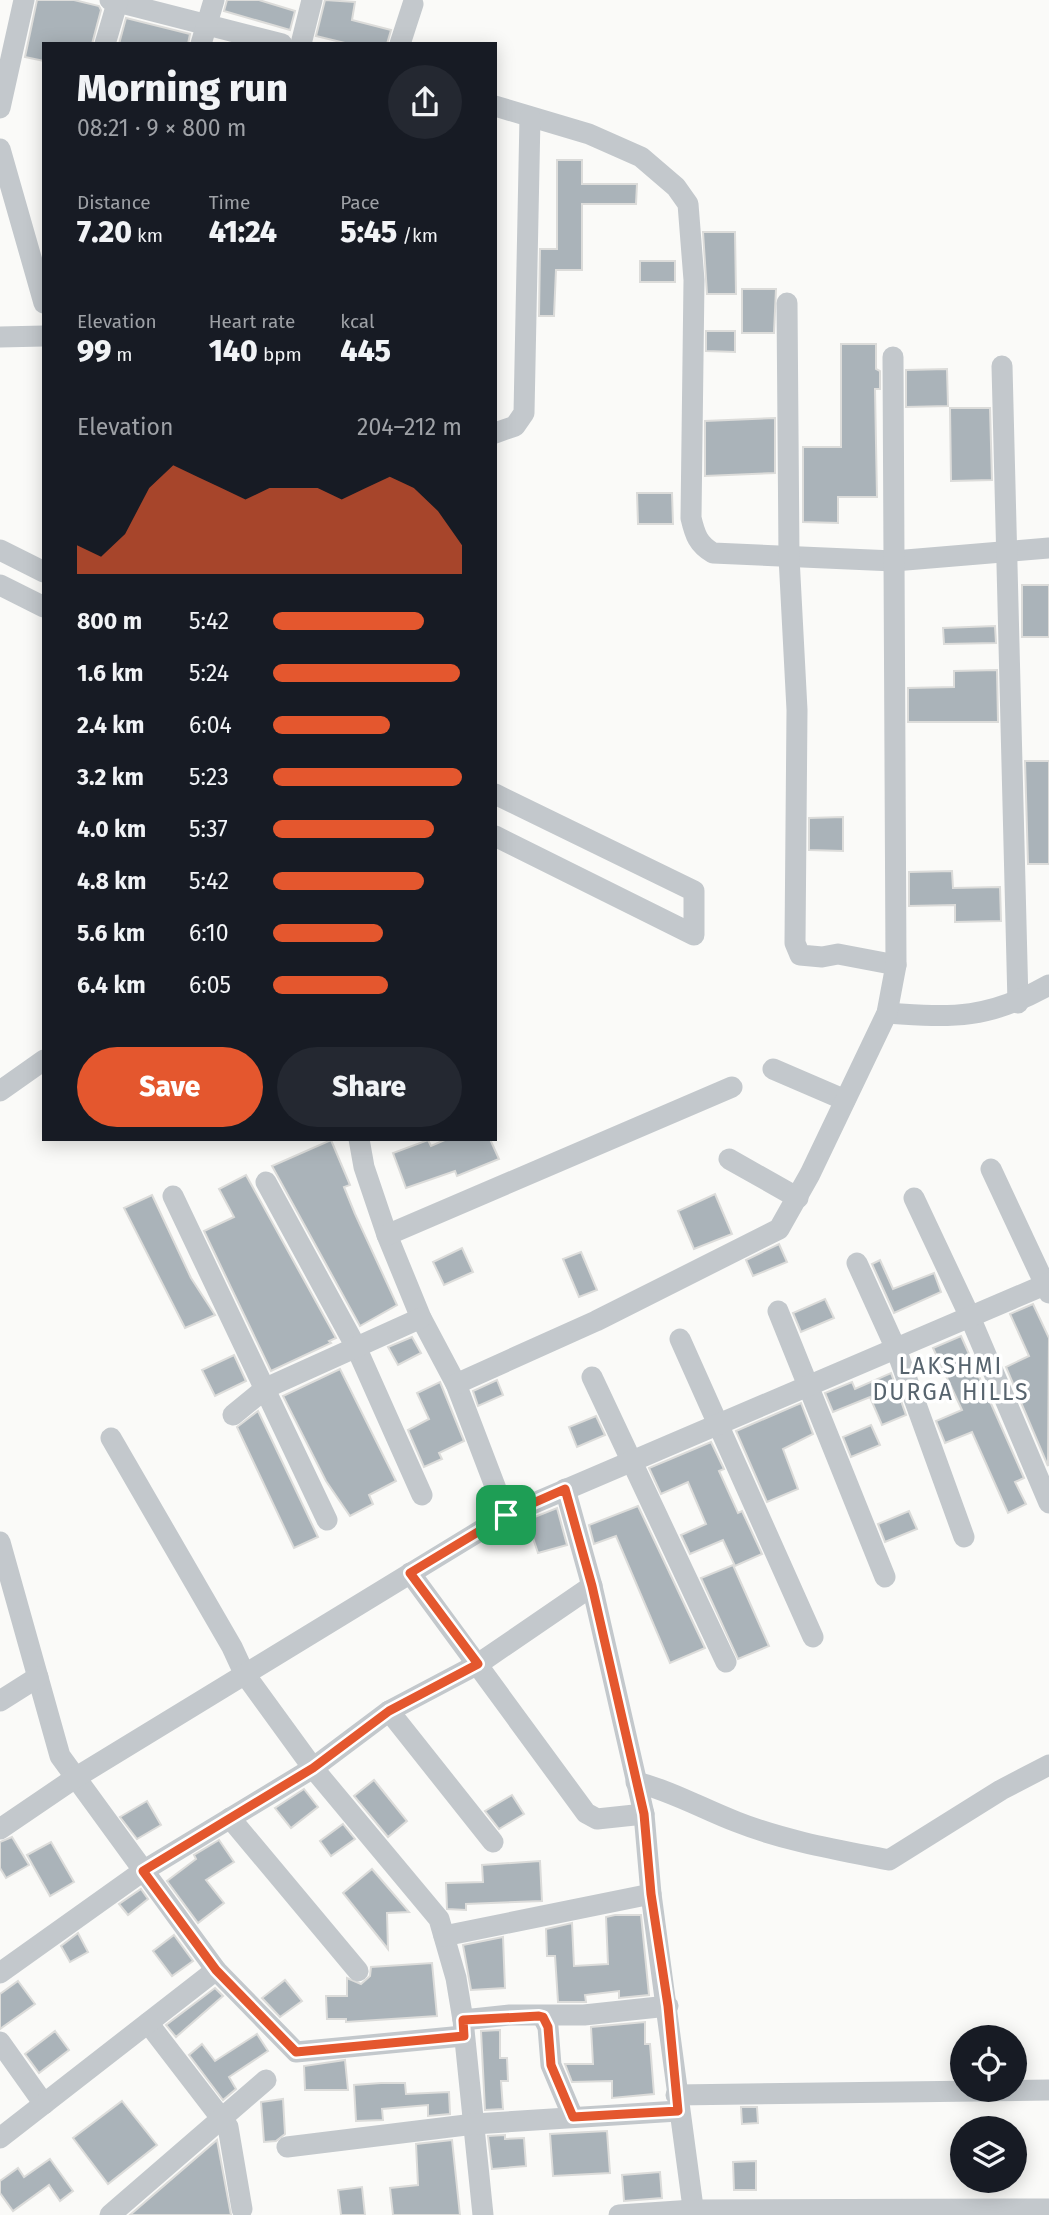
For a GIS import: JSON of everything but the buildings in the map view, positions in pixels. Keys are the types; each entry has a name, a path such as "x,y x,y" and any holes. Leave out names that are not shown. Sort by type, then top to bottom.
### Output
{"street":[{"path":"0,108 24,0"},
{"path":"204,34 214,0"},
{"path":"302,42 312,0"},
{"path":"105,42 115,1 204,34 266,42"},
{"path":"401,42 413,4"},
{"path":"497,107 589,134 641,157 676,187 688,204 694,280 691,518 695,535 702,547 713,553 894,561 1049,548"},
{"path":"497,432 515,426 524,413 530,117"},
{"path":"0,149 42,296"},
{"path":"787,303 789,557 797,710 795,943 800,956 822,957 838,954 896,965"},
{"path":"0,337 42,336"},
{"path":"456,1384 596,1321 779,1229 798,1198 887,1013 896,965 894,357"},
{"path":"1002,366 1018,1003"},
{"path":"0,550 42,571"},
{"path":"0,585 42,606"},
{"path":"497,794 694,891 694,935 497,837"},
{"path":"887,1013 950,1017 1018,1003 1049,985"},
{"path":"0,1091 42,1061"},
{"path":"773,1069 845,1100"},
{"path":"387,1235 732,1087"},
{"path":"359,1141 364,1167 387,1235 421,1318 456,1384 506,1515"},
{"path":"729,1159 798,1198"},
{"path":"0,1829 75,1778 244,1673 506,1515 632,1459 1048,1287 991,1169"},
{"path":"266,1182 356,1348 422,1495"},
{"path":"173,1196 327,1520"},
{"path":"914,1198 970,1317 1049,1503"},
{"path":"856,1263 896,1349 964,1537"},
{"path":"778,1311 885,1577"},
{"path":"233,1415 266,1388 421,1318"},
{"path":"680,1339 716,1426 813,1637"},
{"path":"592,1377 726,1662"},
{"path":"111,1438 232,1647 244,1673 313,1768 439,1919 456,1978 483,2215"},
{"path":"565,1489 592,1586 644,1814 651,1894 668,2006 677,2103 693,2212"},
{"path":"0,1542 60,1756 216,1970 296,2052 463,2028 510,2015 543,2017 668,2006"},
{"path":"410,1573 552,1763 571,1796 586,1813 597,1819 644,1814"},
{"path":"0,1973 143,1871 313,1768 389,1711 478,1664 592,1586"},
{"path":"0,1701 38,1677"},
{"path":"389,1711 493,1842"},
{"path":"636,1782 662,1788 737,1822 803,1843 889,1860 1000,1790 1049,1765"},
{"path":"230,1818 358,1970"},
{"path":"444,1936 651,1894"},
{"path":"0,2138 216,1970"},
{"path":"543,2017 548,2027 551,2065 573,2117"},
{"path":"148,2023 222,2119 231,2136 242,2209"},
{"path":"0,2042 44,2104"},
{"path":"110,2215 266,2080"},
{"path":"286,2147 474,2124 573,2117 677,2103 1049,2090"},
{"path":"619,2215 1049,2209"}],"district":[{"name":"LAKSHMI DURGA HILLS","path":"951,1379"}],"route":[{"path":"565,1489 592,1586 644,1814 651,1894 668,2006 678,2111 573,2117 551,2065 548,2027 543,2017 539,2016 510,2015 463,2020 464,2036 296,2052 216,1970 143,1871 313,1768 389,1711 478,1664 410,1573 506,1515 565,1489"}]}
